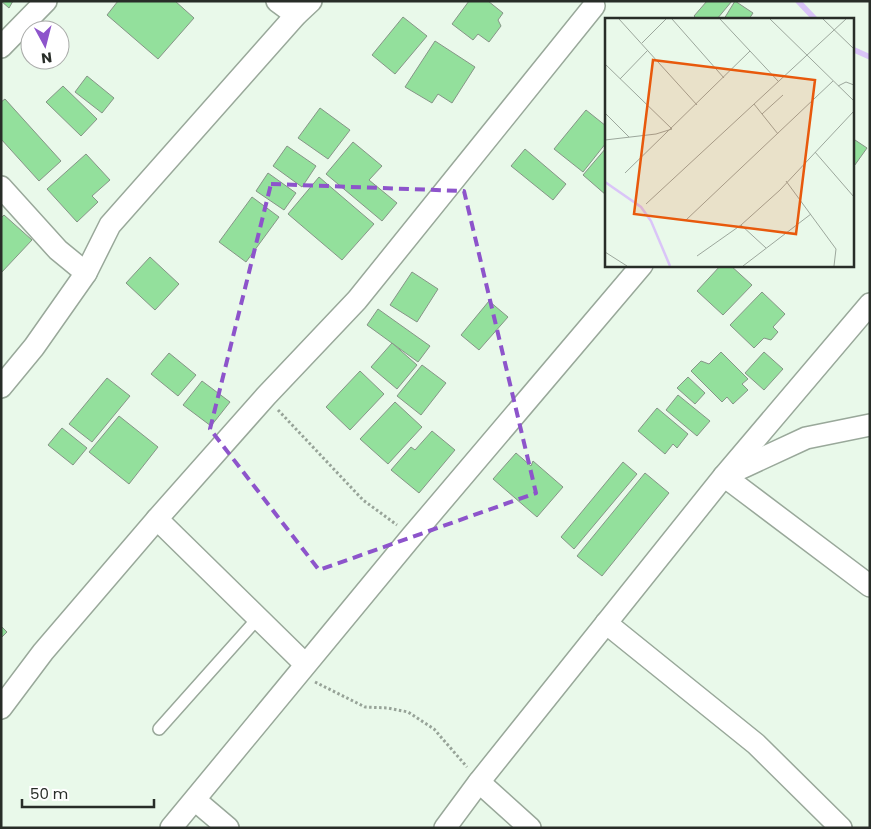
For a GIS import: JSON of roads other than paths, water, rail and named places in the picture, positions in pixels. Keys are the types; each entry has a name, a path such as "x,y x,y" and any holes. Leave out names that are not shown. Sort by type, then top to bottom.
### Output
{"street":[{"path":"1,47 46,1"},
{"path":"1,387 34,347 86,273 110,225 304,8 277,1"},
{"path":"1,708 43,652 157,519 266,396 357,300 594,6"},
{"path":"1,186 58,250 86,273"},
{"path":"171,828 412,536 641,266"},
{"path":"445,828 479,782 724,476 870,304"},
{"path":"724,476 806,438 870,425"},
{"path":"724,476 870,586"},
{"path":"157,519 258,618 302,669"},
{"path":"606,624 756,744 841,828"},
{"path":"479,782 530,828"},
{"path":"196,800 228,828"}],"lane":[{"path":"159,729 258,618"}],"waterway":[{"path":"798,1 814,18"},
{"path":"854,50 870,57"}]}
